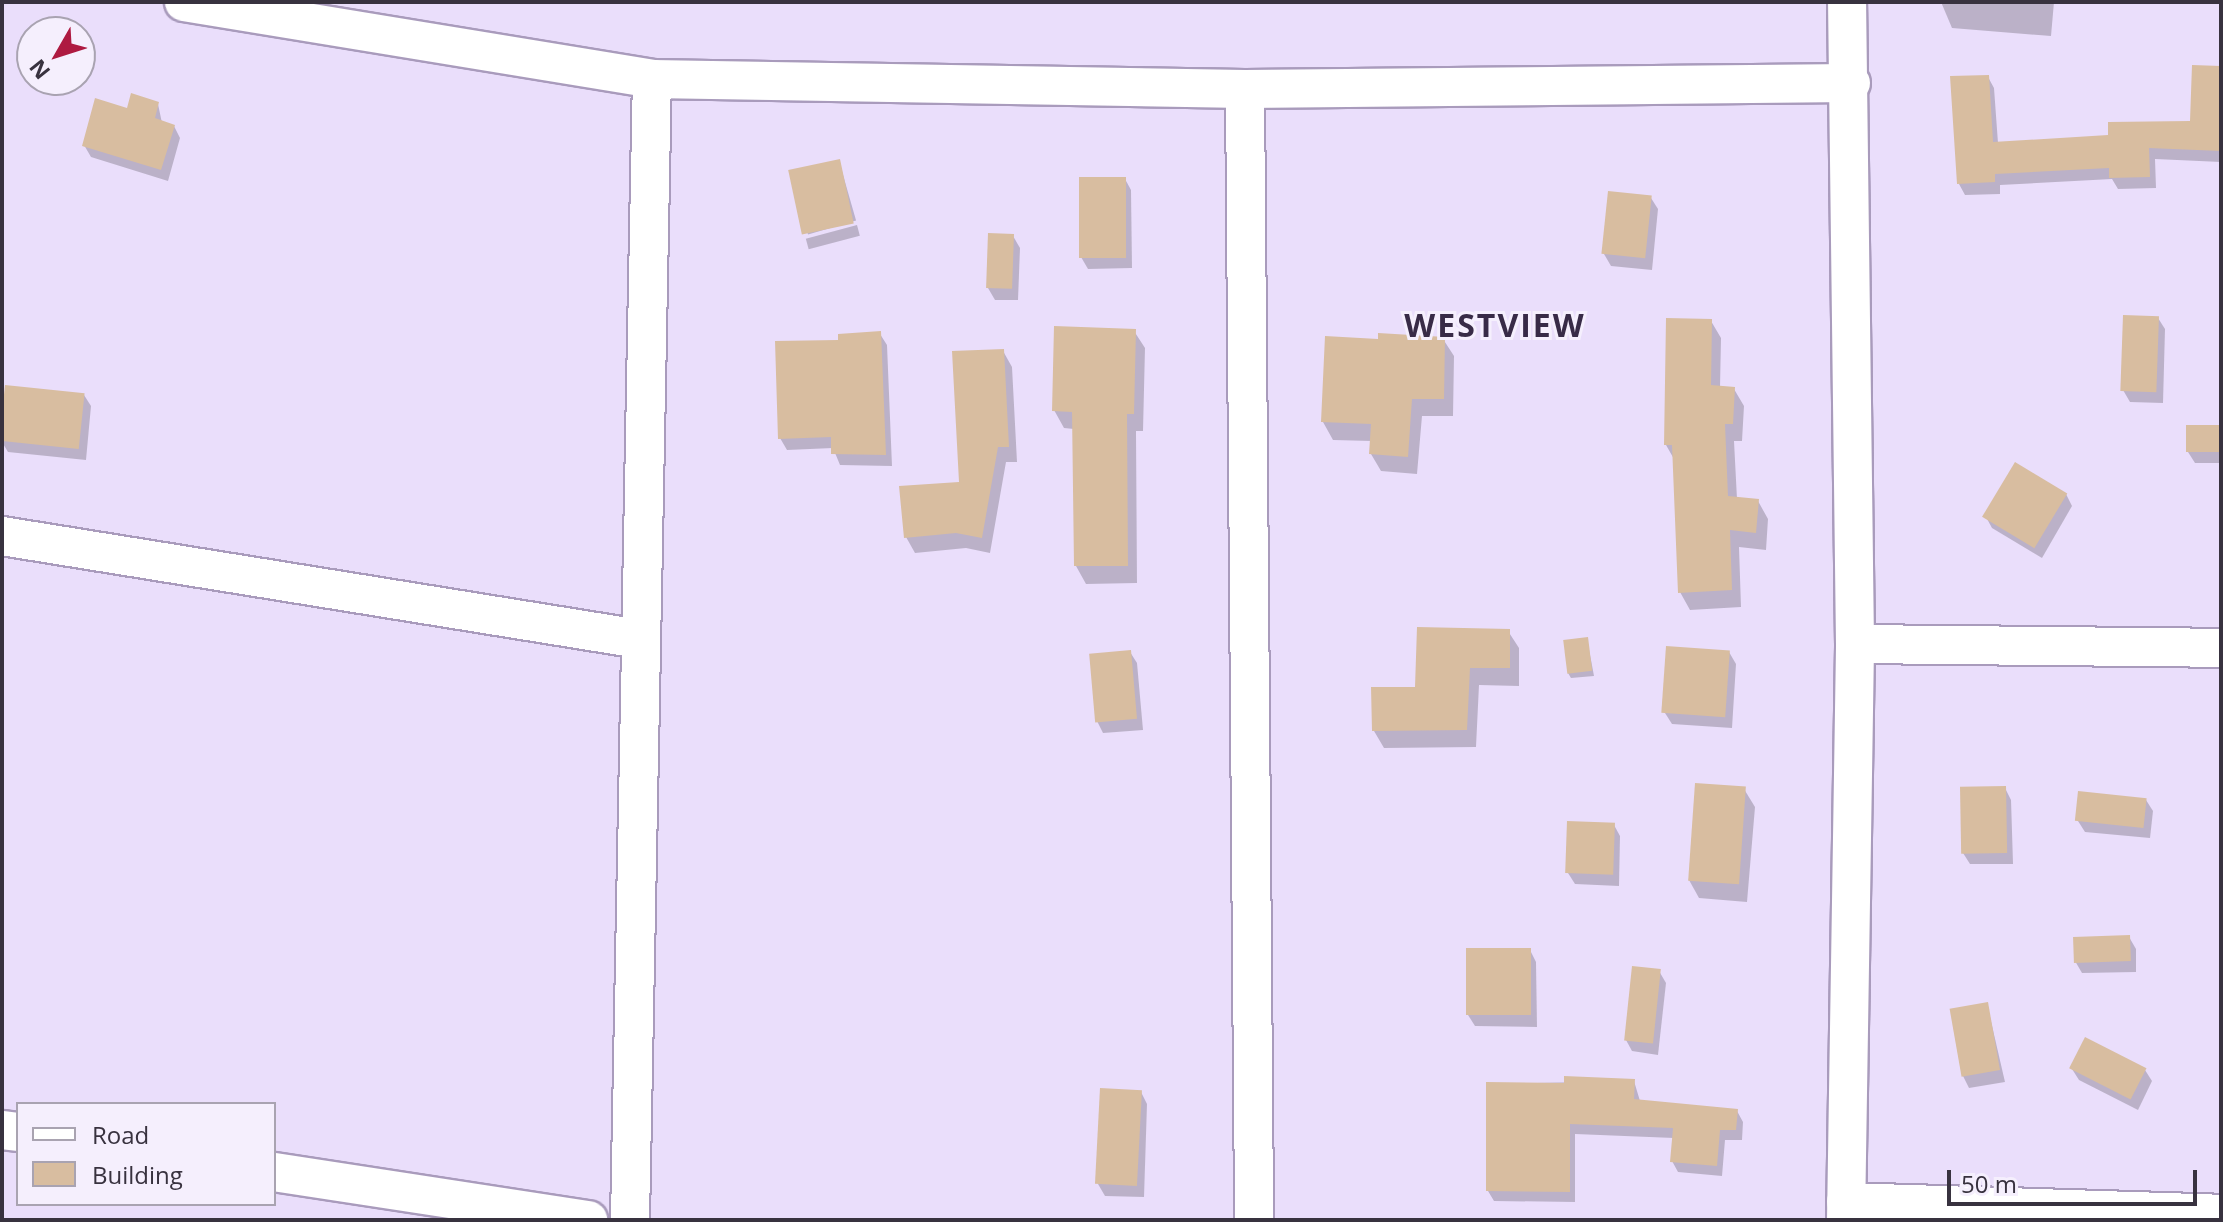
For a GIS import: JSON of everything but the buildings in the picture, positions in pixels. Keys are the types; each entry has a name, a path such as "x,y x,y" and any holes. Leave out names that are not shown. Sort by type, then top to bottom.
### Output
{"street":[{"path":"184,2 652,79 1245,89 1851,83"},
{"path":"1847,2 1851,83 1855,644 1846,1211 2221,1214"},
{"path":"630,1220 652,79"},
{"path":"1245,89 1254,1220"},
{"path":"2,536 639,639"},
{"path":"1855,644 2221,648"},
{"path":"276,1172 588,1220"}],"district":[{"name":"WESTVIEW","path":"1495,325"}]}
